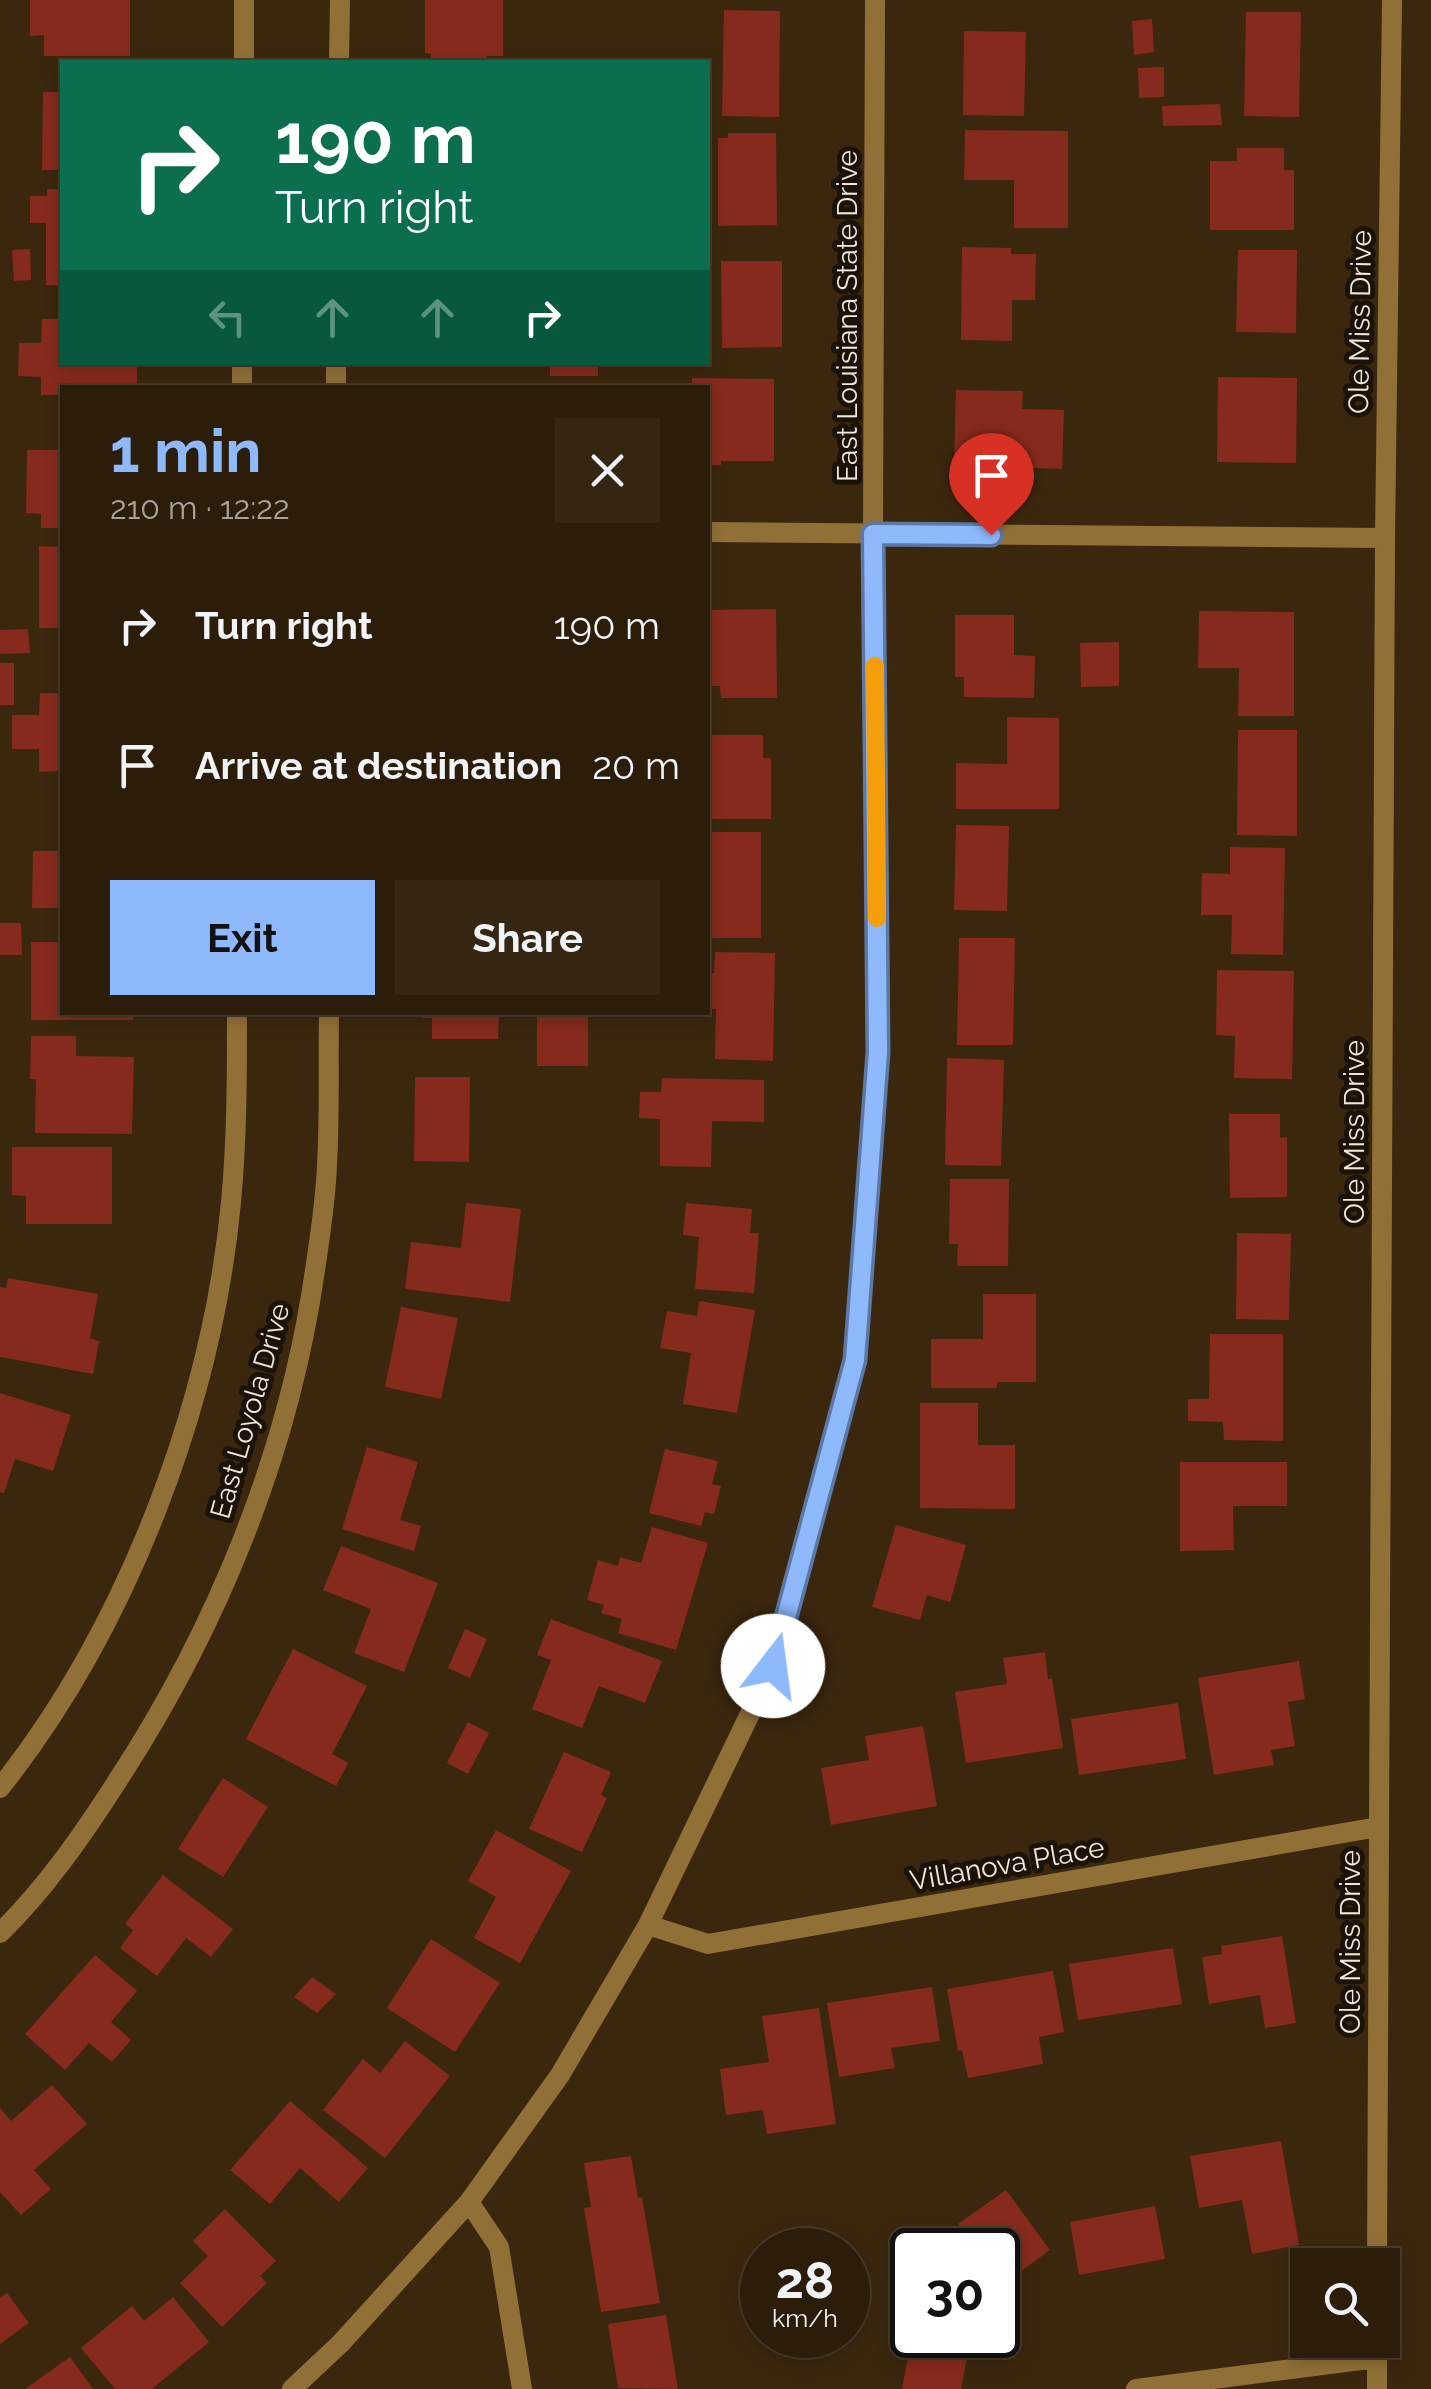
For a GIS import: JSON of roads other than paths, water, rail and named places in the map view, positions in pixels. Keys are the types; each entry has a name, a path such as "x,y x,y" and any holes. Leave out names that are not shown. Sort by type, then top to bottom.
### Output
{"street":[{"path":"244,0 244,60"},
{"path":"340,0 340,60"},
{"name":"East Louisiana State Drive","path":"292,2389 341,2343 469,2202 560,2075 648,1925 773,1666 855,1360 878,1052 873,534 875,0"},
{"name":"Ole Miss Drive","path":"1377,2248 1385,538 1392,0"},
{"path":"710,532 1385,538"},
{"name":"East Loyola Drive","path":"0,1788 76,1677 126,1580 170,1472 197,1388 218,1294 231,1202 237,1015"},
{"name":"East Loyola Drive","path":"0,1933 80,1839 150,1731 208,1620 256,1508 296,1370 315,1272 327,1166 329,1015"},
{"name":"Villanova Place","path":"648,1925 708,1944 1378,1827"},
{"path":"469,2202 499,2248 522,2389"},
{"path":"1136,2389 1323,2358"},
{"path":"1377,2358 1377,2389"}]}
